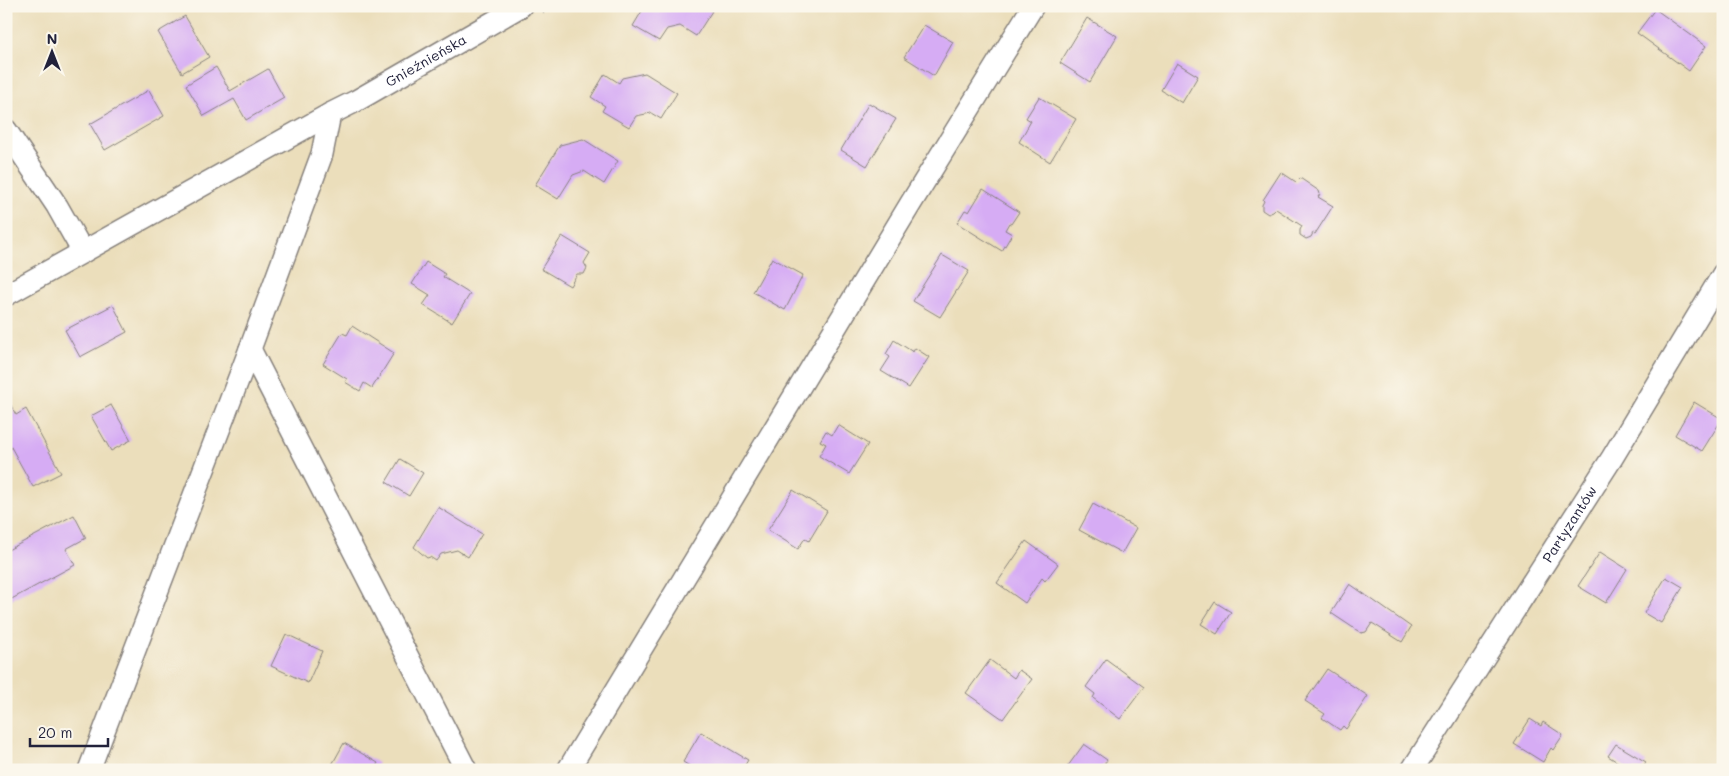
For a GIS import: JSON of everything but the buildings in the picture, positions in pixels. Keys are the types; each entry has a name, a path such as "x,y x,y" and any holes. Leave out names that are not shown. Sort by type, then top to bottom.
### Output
{"street":[{"name":"Gnieźnieńska","path":"6,295 356,101 521,6"},
{"path":"568,770 911,203 1034,6"},
{"path":"90,770 322,154 330,114"},
{"path":"6,130 57,206 83,252"},
{"name":"Partyzantów","path":"1412,770 1612,458 1723,274"},
{"path":"250,349 466,770"}]}
